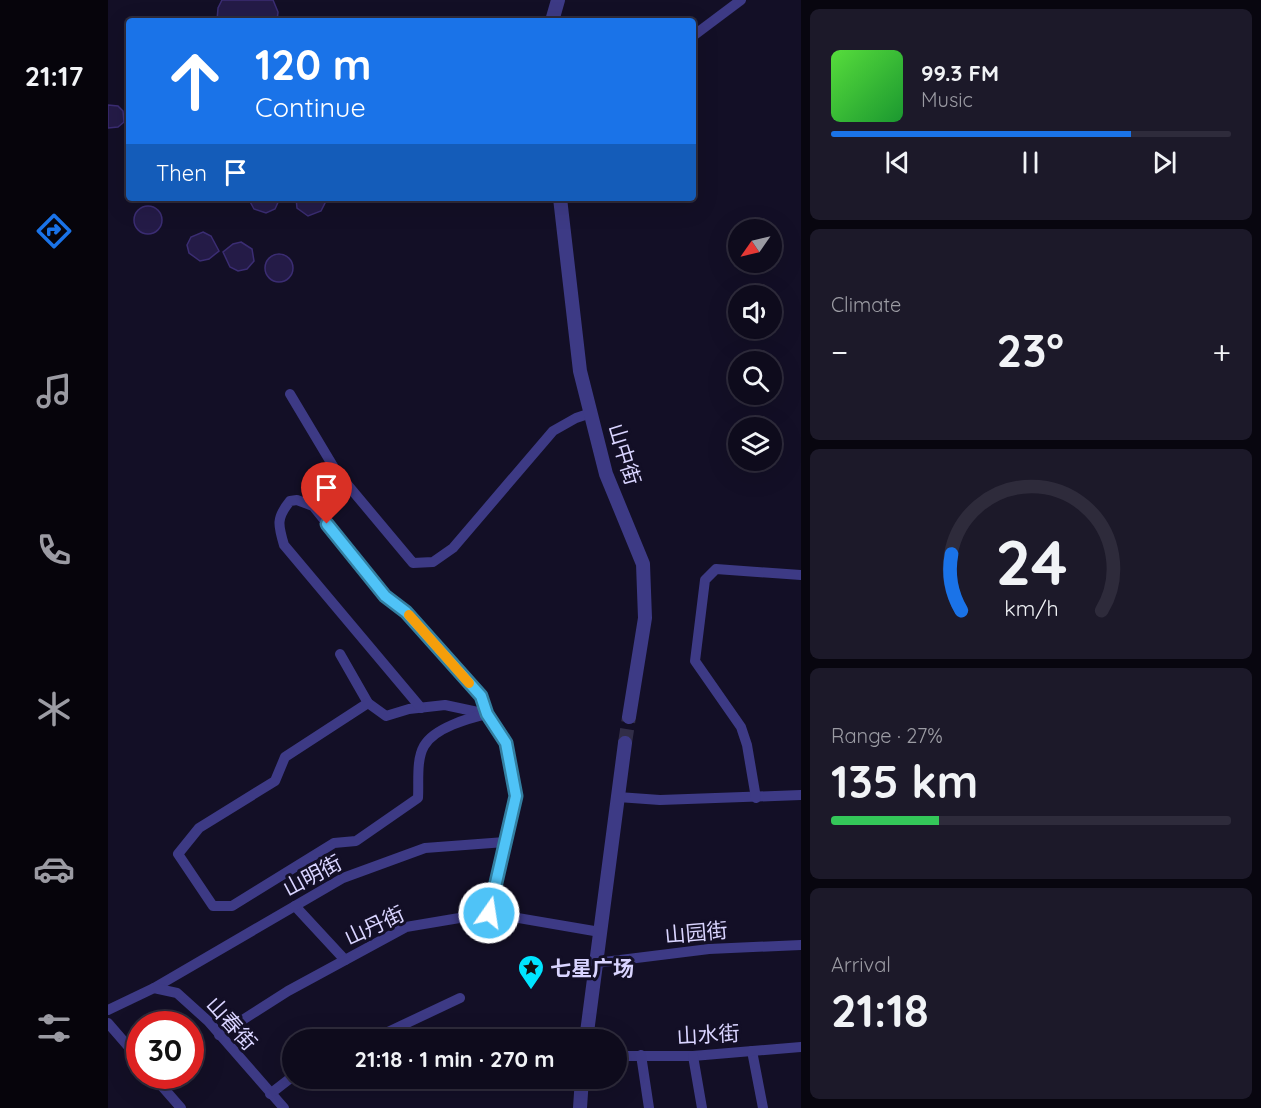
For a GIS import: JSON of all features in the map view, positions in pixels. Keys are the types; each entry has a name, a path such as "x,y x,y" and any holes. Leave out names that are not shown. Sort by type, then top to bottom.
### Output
{"street":[{"path":"553,18 558,0"},
{"path":"696,34 741,0"},
{"name":"山中街","path":"560,201 580,371 606,474 643,564 645,618 629,717"},
{"path":"290,394 336,471 413,563 433,562 453,548 553,431 576,418 591,413"},
{"path":"422,708 284,545 278,525 281,512 290,501 297,500 313,506 385,596 406,612 481,696 487,714 506,743 516,796 489,913"},
{"path":"756,798 747,745 741,727 695,661 705,580 716,569 801,575"},
{"path":"340,654 368,703 386,716 445,705 487,714"},
{"path":"368,703 285,757 275,781 199,828 178,854 213,906 232,906 334,843 356,841 418,798 419,766 424,745 444,729 462,720 487,714"},
{"path":"587,1029 625,743"},
{"path":"618,797 660,800 801,795"},
{"name":"山明街","path":"154,988 343,878 425,848 505,842"},
{"path":"295,906 345,960"},
{"name":"山丹街","path":"219,1035 288,991 406,927 489,913 600,932"},
{"name":"山园街","path":"596,963 709,950 801,945"},
{"path":"108,1010 154,988"},
{"name":"山春街","path":"154,988 177,993 208,1021 284,1108"},
{"path":"394,1029 460,998"},
{"path":"108,1023 126,1044"},
{"name":"山水街","path":"627,1056 693,1056 801,1047"},
{"path":"752,1051 763,1108"},
{"path":"641,1055 649,1108"},
{"path":"693,1056 702,1108"},
{"path":"270,1094 282,1085"},
{"path":"164,1089 181,1108"},
{"path":"580,1108 581,1089"}],"building":[{"path":"222,0 273,0 278,12 277,18 217,18 218,8"},
{"path":"108,105 118,106 123,111 124,122 118,127 108,128"},
{"path":"250,201 279,201 275,209 266,213 254,209"},
{"path":"296,201 325,201 321,211 308,216 297,208"},
{"path":"148,206 158,210 162,220 158,230 148,234 138,230 134,220 138,210"},
{"path":"203,232 211,236 219,251 209,259 200,261 189,253 187,245 191,237"},
{"path":"241,242 252,249 254,261 247,269 238,271 230,267 223,252 233,244"},
{"path":"279,254 289,258 293,268 289,278 279,282 269,278 265,268 269,258"}],"tunnel":[{"path":"625,743 629,717"}],"slow traffic":[{"path":"409,615 469,683"}],"place":[{"name":"七星广场","path":"531,991"}],"route":[{"path":"327,524 385,596 406,612 481,696 487,714 506,743 516,796 489,913"}]}
